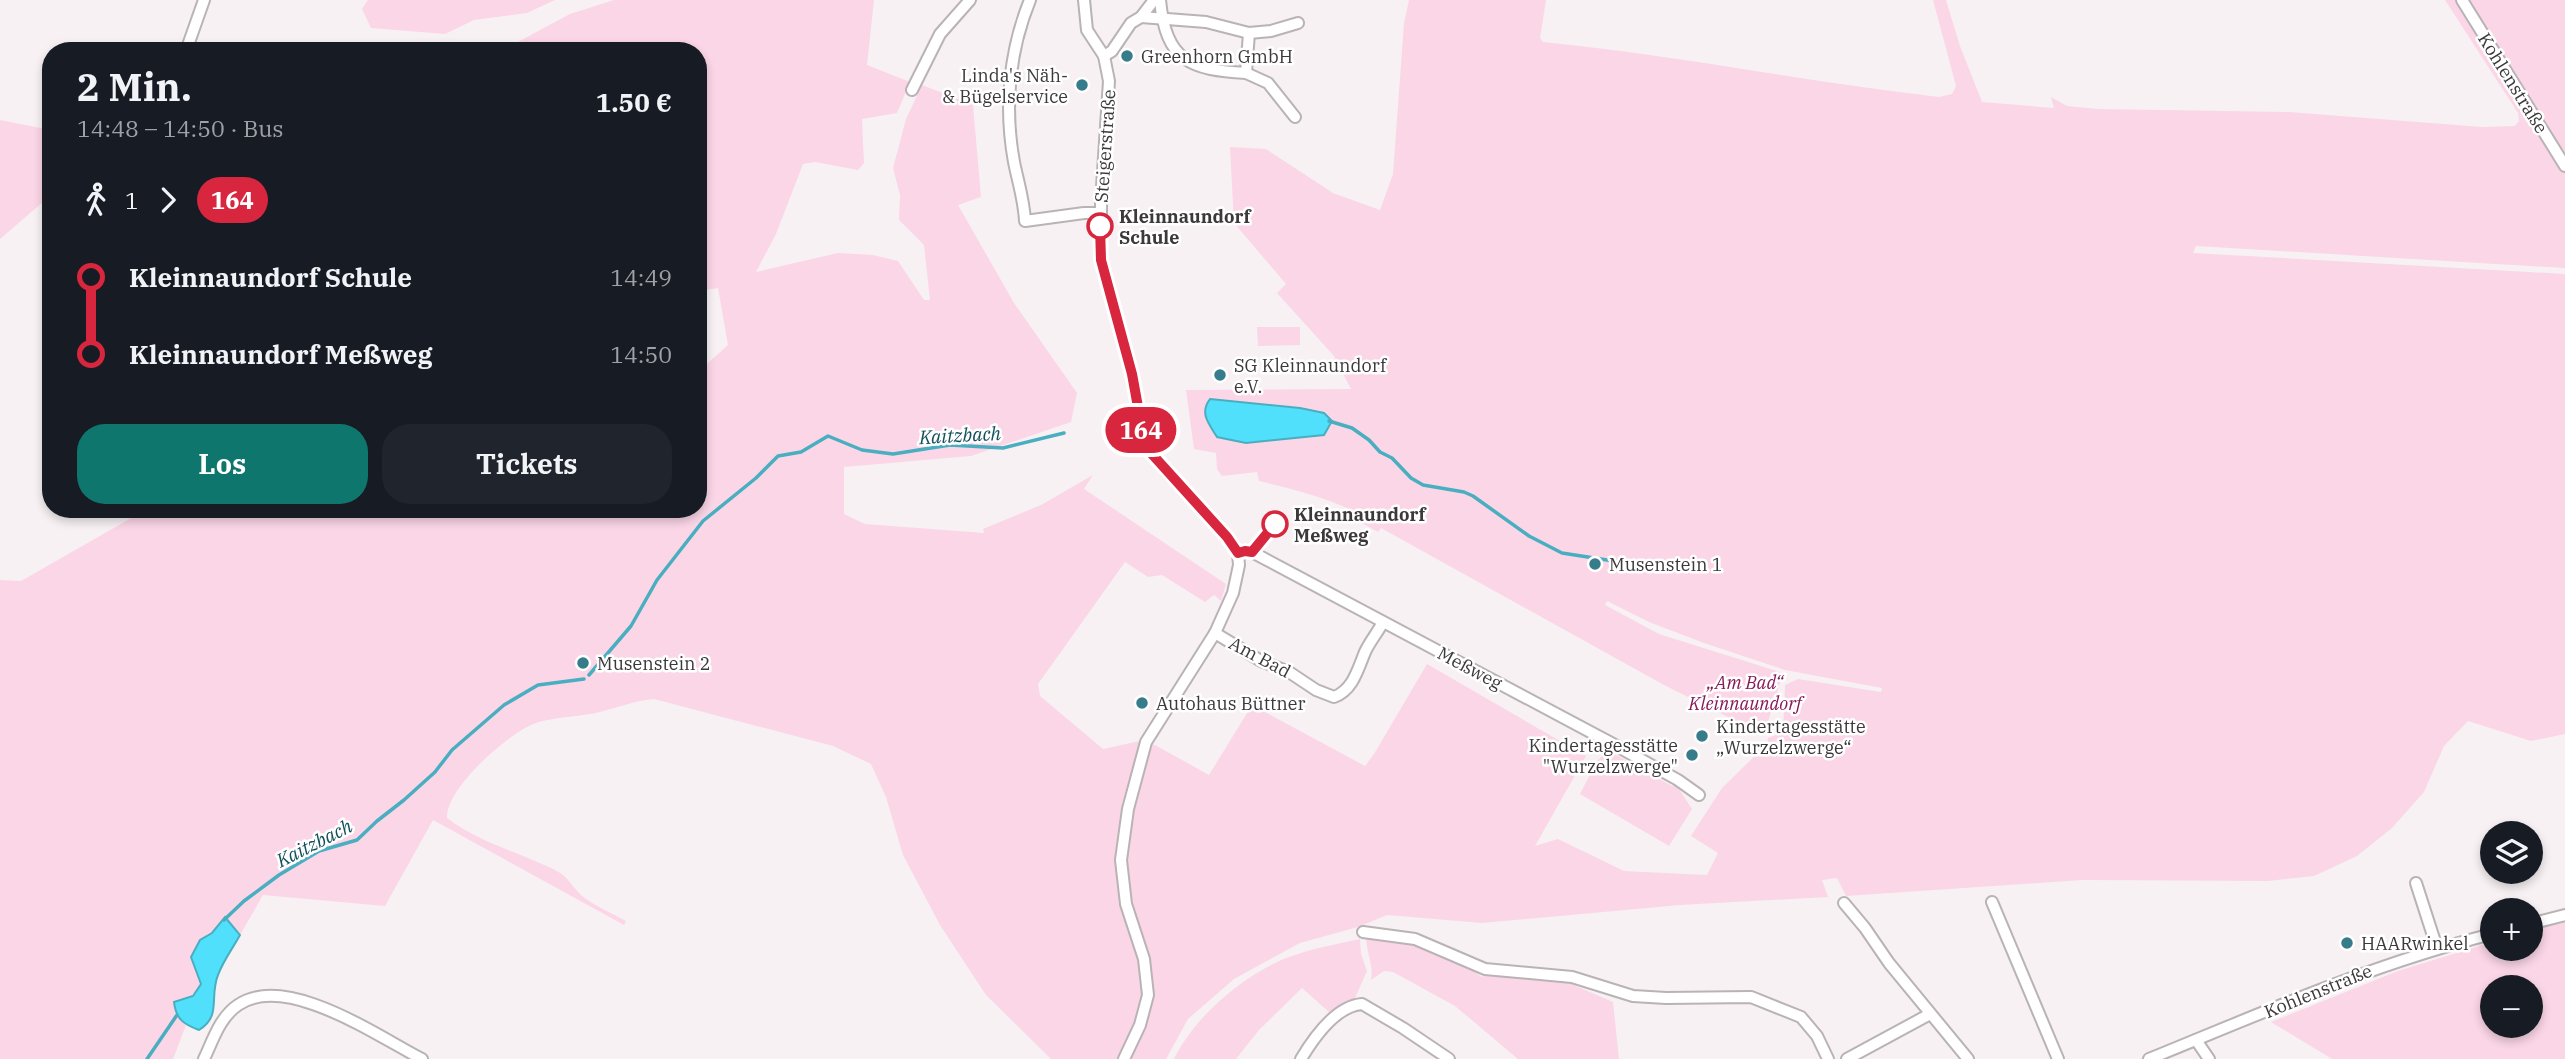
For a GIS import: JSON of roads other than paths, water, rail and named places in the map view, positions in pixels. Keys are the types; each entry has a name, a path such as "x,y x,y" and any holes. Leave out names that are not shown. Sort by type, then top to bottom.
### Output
{"street":[{"path":"189,42 204,0"},
{"path":"912,90 940,33 970,0"},
{"path":"1030,0 1019,31 1009,88 1014,162 1024,202 1025,221 1084,212 1101,213"},
{"name":"Steigerstraße","path":"1084,0 1087,30 1104,55 1109,81 1101,260 1132,374 1144,440 1151,453 1227,537 1238,553"},
{"path":"1104,55 1112,51 1131,23 1141,17 1154,0"},
{"path":"1160,0 1162,20 1172,46 1186,60 1199,68 1246,73 1268,83 1295,117"},
{"name":"Kohlenstraße","path":"2462,0 2565,166"},
{"path":"1141,17 1206,22 1249,33 1272,31 1298,23"},
{"path":"1246,73 1249,33"},
{"name":"Meßweg","path":"1238,553 1252,552 1621,748 1699,795"},
{"path":"1124,1059 1140,1025 1148,995 1144,959 1126,904 1121,860 1128,809 1146,742 1215,634 1233,593 1239,565 1238,553"},
{"name":"Am Bad","path":"1215,634 1261,661 1289,672 1316,690 1334,697 1341,695 1351,685 1364,654 1383,622"},
{"path":"2416,883 2437,948"},
{"path":"1992,902 2058,1059"},
{"path":"1844,903 1968,1059"},
{"path":"2543,921 2565,915"},
{"path":"1363,932 1415,939 1485,969 1572,977 1633,996 1751,997 1801,1017 1816,1036 1828,1059"},
{"name":"Kohlenstraße","path":"2149,1059 2368,970 2480,937"},
{"path":"204,1059 228,1013 250,998 262,996 298,999 322,1007 422,1059"},
{"path":"1301,1059 1317,1033 1328,1023 1354,1005 1362,1004 1449,1059"},
{"path":"1847,1059 1930,1014"},
{"path":"2196,1040 2209,1059"}],"water":[{"path":"1210,399 1300,408 1324,413 1332,421 1324,435 1246,443 1217,437 1205,414"},
{"path":"225,917 240,935 218,975 210,1019 199,1030 181,1020 176,1013 174,1002 193,996 201,984 191,957 200,940 212,933"}],"waterway":[{"name":"Kaitzbach","path":"1329,421 1352,428 1423,485 1473,496 1529,536 1562,553 1620,562 1624,559"},
{"name":"Kaitzbach","path":"707,518 756,478 778,456 801,452 828,436 862,450 893,454 950,445 1003,448 1064,433"},
{"name":"Kaitzbach","path":"589,675 631,626 657,580 707,518"},
{"name":"Kaitzbach","path":"224,920 279,875 319,851 357,840 435,772 452,750 504,705 538,685 584,679"},
{"name":"Kaitzbach","path":"147,1059 177,1015"}],"place":[{"name":"Greenhorn GmbH","path":"1127,56"},
{"name":"Linda's Näh- & Bügelservice","path":"1082,85"},
{"name":"Kleinnaundorf Schule","path":"1100,226"},
{"name":"SG Kleinnaundorf e.V.","path":"1220,375"},
{"name":"Kleinnaundorf Meßweg","path":"1275,524"},
{"name":"Musenstein 1","path":"1595,564"},
{"name":"Musenstein 2","path":"583,663"},
{"name":"Autohaus Büttner","path":"1142,703"},
{"name":"Kindertagesstätte „Wurzelzwerge“","path":"1702,736"},
{"name":"Kindertagesstätte \"Wurzelzwerge\"","path":"1692,755"},
{"name":"HAARwinkel","path":"2347,943"}],"park label":[{"name":"„Am Bad“ Kleinnaundorf","path":"1745,692"}]}
